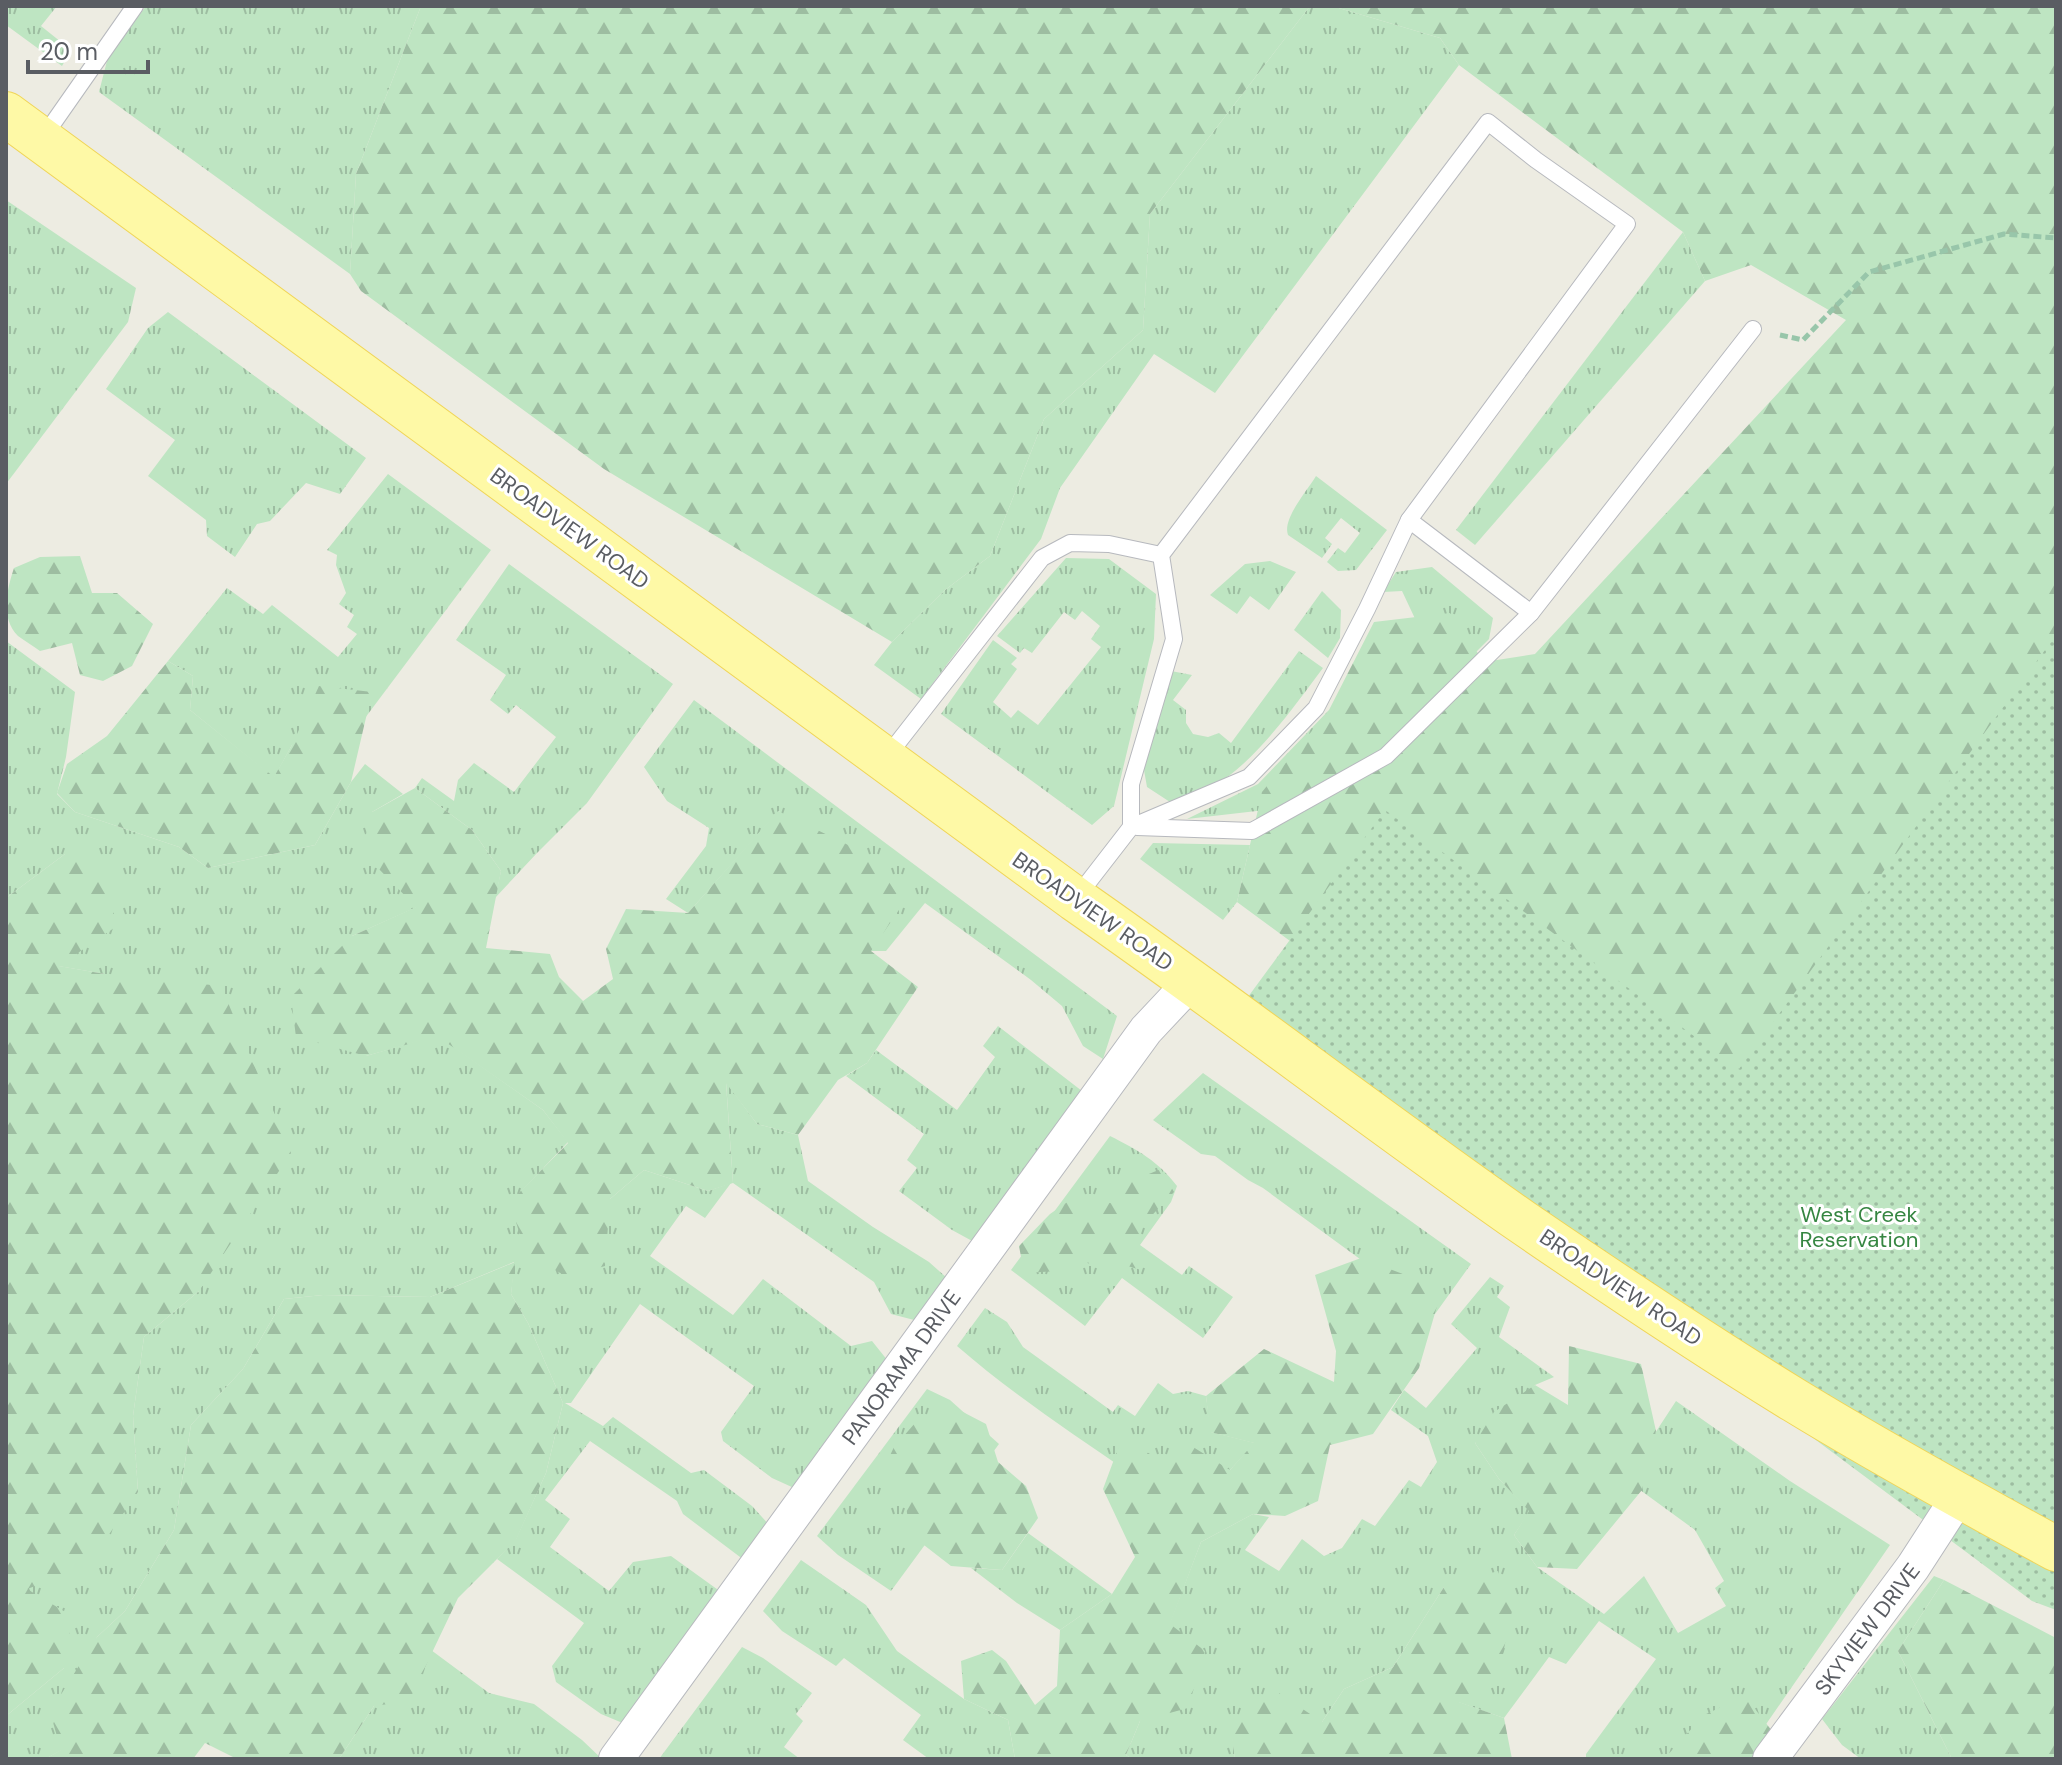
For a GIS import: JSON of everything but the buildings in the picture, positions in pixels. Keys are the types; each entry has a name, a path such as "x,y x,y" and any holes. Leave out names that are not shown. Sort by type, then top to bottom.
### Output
{"main road":[{"name":"BROADVIEW ROAD","path":"6,114 1075,899 1596,1272 1780,1391 2056,1549"}],"street":[{"name":"PANORAMA DRIVE","path":"616,1759 1146,1030 1192,981"},
{"name":"SKYVIEW DRIVE","path":"1770,1759 1913,1567 1959,1496"}],"lane":[{"path":"42,140 135,6"},
{"path":"1075,899 1131,827 1249,777 1316,708 1409,520 1627,224 1488,122 1161,555 1174,639 1131,784 1131,827"},
{"path":"1131,827 1252,831 1386,756 1531,613 1753,329"},
{"path":"1409,520 1531,613"},
{"path":"885,760 1042,558 1070,543 1109,544 1161,555"}],"path":[{"path":"1753,329 1803,340 1869,272 2004,234 2056,238"}],"green space":[{"path":"6,6 57,6 41,26 71,50 62,66 6,25"},
{"path":"146,6 421,6 356,174 350,274 99,92 108,57"},
{"path":"421,6 1310,6 1150,214 1143,330 1044,419 990,556 945,590 892,642 604,469 361,291 350,274 356,174"},
{"path":"1310,6 1332,6 1440,38 1459,65 1215,393 1154,354 1060,488 1041,539 921,699 874,665 892,642 945,590 990,556 1044,419 1143,330 1150,214"},
{"path":"1332,6 2056,6 2056,1441 1615,1180 1237,902 1262,792 1329,710 1374,622 1450,613 1484,662 1535,654 1846,320 1751,265 1705,281 1683,232 1459,65 1440,38"},
{"path":"6,200 136,288 128,322 6,484"},
{"path":"1683,232 1705,281 1475,545 1456,530"},
{"path":"168,312 366,458 340,494 306,483 270,521 257,524 235,557 207,536 206,520 148,476 175,440 106,389 148,328"},
{"path":"388,474 491,550 365,718 292,745 274,778 190,710 193,676 168,661 227,588 263,614 272,605 338,657 357,634 347,627 354,615 339,604 346,593 336,565 337,555 327,550"},
{"path":"1316,476 1387,530 1356,570 1338,571 1327,562 1338,548 1345,553 1360,533 1341,518 1325,538 1332,544 1322,558 1288,535 1292,513"},
{"path":"80,556 92,593 117,593 153,624 132,666 103,681 80,675 72,643 40,651 18,636 12,629 7,612 7,594 14,568 40,557"},
{"path":"1066,558 1109,559 1156,594 1154,639 1114,806 1092,825 941,714 993,640 1017,658 1011,664 1017,669 993,702 1011,718 1018,710 1038,725 1101,647 1091,639 1100,626 1082,611 1075,620 1064,612 1032,653 1024,648 1020,653 997,636"},
{"path":"1270,561 1296,572 1269,610 1250,596 1237,614 1210,595 1245,564"},
{"path":"509,564 673,684 587,803 495,898 501,871 472,830 415,788 422,778 454,801 458,780 474,763 514,792 556,737 516,705 508,714 490,700 506,675 456,640"},
{"path":"1432,567 1493,618 1489,639 1476,652 1418,625 1402,591 1383,592 1396,572"},
{"path":"1322,591 1341,610 1340,638 1328,658 1294,630"},
{"name":"West Creek Reservation","path":"2056,635 2056,1610 2032,1601 1519,1219 1234,1016 1385,810 1739,1069"},
{"path":"6,641 75,692 66,757 57,794 75,812 179,847 208,868 315,845 351,782 365,764 403,794 372,812 377,866 417,907 352,936 366,1056 437,1035 543,1110 568,1142 511,1202 610,1199 644,1170 708,1191 731,1183 705,1218 686,1206 650,1256 733,1315 763,1279 851,1346 872,1341 888,1361 794,1488 772,1478 723,1441 721,1432 754,1386 640,1304 571,1403 565,1403 603,1426 613,1417 691,1473 704,1470 752,1506 770,1526 744,1560 683,1514 677,1501 590,1441 545,1500 570,1519 550,1547 609,1591 633,1562 671,1556 721,1592 625,1724 601,1714 556,1682 552,1666 584,1623 497,1559 516,1539 546,1473 563,1403 528,1323 511,1294 514,1262 430,1297 323,1295 284,1299 243,1369 191,1425 174,1530 125,1611 97,1637 62,1750 45,1759 6,1759 6,1716 64,1668 26,1589 138,1492 133,1416 144,1337 199,1291 105,974 58,966 65,854 6,898"},
{"path":"1299,651 1323,668 1272,734 1242,765 1211,787 1170,802 1147,787 1144,770 1171,671 1192,675 1173,700 1186,710 1186,723 1193,734 1208,737 1219,733 1231,743"},
{"path":"168,661 193,676 190,710 274,777 319,686 372,692 351,782 315,845 208,868 179,847 75,812 57,793 67,764 107,736"},
{"path":"694,700 1117,1016 1103,1059 1083,1046 1062,1006 925,903 886,951 871,951 779,811 688,913 666,899 706,846 709,828 667,801 644,767"},
{"path":"1329,710 1274,809 1187,819 1258,784"},
{"path":"415,788 472,830 501,871 486,948 550,954 559,977 583,1001 613,979 606,949 626,909 688,913 778,811 873,857 903,904 871,951 918,987 867,1063 838,1080 798,1135 757,1124 726,1083 733,1183 708,1191 644,1170 610,1199 605,1266 567,1277 525,1252 510,1202 568,1143 543,1110 437,1036 366,1056 296,1037 291,997 352,936 416,907 376,866 364,842 372,812"},
{"path":"1153,843 1250,845 1237,902 1223,920 1140,859"},
{"path":"65,854 114,878 114,928 59,966 221,986 291,1153 199,1291 144,1337 133,1416 138,1492 86,1568 27,1589 72,1616 64,1668 6,1716 6,898"},
{"path":"998,1026 1082,1091 974,1242 952,1230 899,1191 917,1168 907,1160 924,1134 846,1076 867,1063 876,1050 957,1110 995,1057 983,1046"},
{"path":"1203,1073 1471,1264 1435,1314 1263,1188 1215,1156 1201,1154 1153,1120"},
{"path":"726,1082 757,1124 798,1135 808,1181 929,1262 947,1278 918,1321 891,1314 874,1282 733,1183"},
{"path":"1110,1136 1147,1157 1177,1186 1171,1202 1140,1245 1182,1275 1189,1266 1233,1297 1203,1338 1122,1278 1085,1326 1011,1270"},
{"path":"1161,1169 1174,1192 1139,1229 1141,1270 1114,1262 1094,1266 1075,1257 1059,1271 1024,1273 1019,1246 1050,1214 1076,1196 1115,1204 1127,1183"},
{"path":"1361,1258 1442,1289 1419,1368 1373,1434 1330,1445 1318,1501 1285,1516 1253,1514 1201,1542 1170,1624 1205,1651 1188,1708 1140,1721 1126,1755 1132,1759 1015,1759 1008,1720 964,1699 961,1661 992,1650 1006,1661 1035,1705 1057,1686 1060,1630 1112,1594 1135,1557 1103,1489 1119,1446 1140,1448 1165,1463 1185,1442 1230,1470 1254,1443 1210,1432 1206,1396 1264,1349 1334,1382 1336,1351 1315,1275"},
{"path":"515,1262 511,1294 528,1323 563,1403 546,1473 516,1540 458,1598 409,1701 374,1706 339,1759 237,1759 205,1743 193,1759 45,1759 61,1750 50,1712 97,1637 125,1611 174,1530 191,1425 243,1369 284,1299 323,1295 430,1297"},
{"path":"1490,1277 1504,1286 1497,1297 1510,1307 1499,1337 1554,1377 1535,1385 1475,1443 1499,1479 1530,1511 1514,1535 1537,1567 1604,1614 1644,1576 1678,1633 1726,1606 1715,1588 1724,1581 1695,1530 1625,1479 1676,1401 1790,1481 1890,1545 1742,1759 1586,1759 1586,1754 1656,1659 1599,1621 1566,1664 1549,1657 1504,1718 1458,1702 1444,1587 1393,1667 1344,1689 1322,1722 1232,1732 1235,1759 1132,1759 1126,1755 1140,1721 1169,1625 1201,1542 1253,1514 1269,1517 1245,1550 1279,1571 1302,1539 1324,1556 1342,1548 1362,1519 1375,1526 1409,1480 1421,1487 1437,1462 1428,1436 1391,1410 1404,1390 1426,1408 1477,1348 1451,1324"},
{"path":"985,1308 1007,1322 1023,1347 1113,1412 1118,1405 1135,1416 1158,1383 1173,1394 1188,1391 1206,1396 1211,1432 1255,1443 1230,1470 1165,1463 1131,1474 1020,1396 957,1346"},
{"path":"1569,1346 1641,1364 1656,1431 1642,1490 1577,1569 1537,1567 1514,1535 1529,1511 1499,1479 1475,1443 1494,1412 1535,1385 1568,1405"},
{"path":"927,1389 950,1400 999,1444 891,1591 838,1555 817,1536"},
{"path":"961,1411 986,1424 998,1462 1026,1486 1038,1518 1002,1570 951,1566 911,1535 904,1496 886,1464 894,1447 916,1422"},
{"path":"1028,1533 1112,1594 1060,1630 1017,1603 971,1568 1002,1570"},
{"path":"801,1560 866,1605 897,1651 964,1699 1008,1720 1015,1759 929,1759 903,1740 921,1715 844,1658 836,1666 782,1631 763,1611"},
{"path":"1498,1571 1512,1611 1499,1672 1459,1702 1504,1718 1512,1759 1235,1759 1231,1732 1270,1687 1322,1722 1344,1689 1393,1667 1444,1587"},
{"path":"1934,1576 1944,1580 1898,1651 1952,1759 1861,1759 1842,1745 1822,1719"},
{"path":"1944,1580 2056,1638 2056,1759 1952,1759 1898,1651"},
{"path":"742,1647 812,1693 796,1714 803,1721 784,1747 800,1759 659,1759"},
{"path":"431,1650 489,1693 534,1704 602,1759 339,1759 374,1706"},
{"path":"1745,1696 1772,1731 1779,1759 1664,1759 1704,1715"}]}
